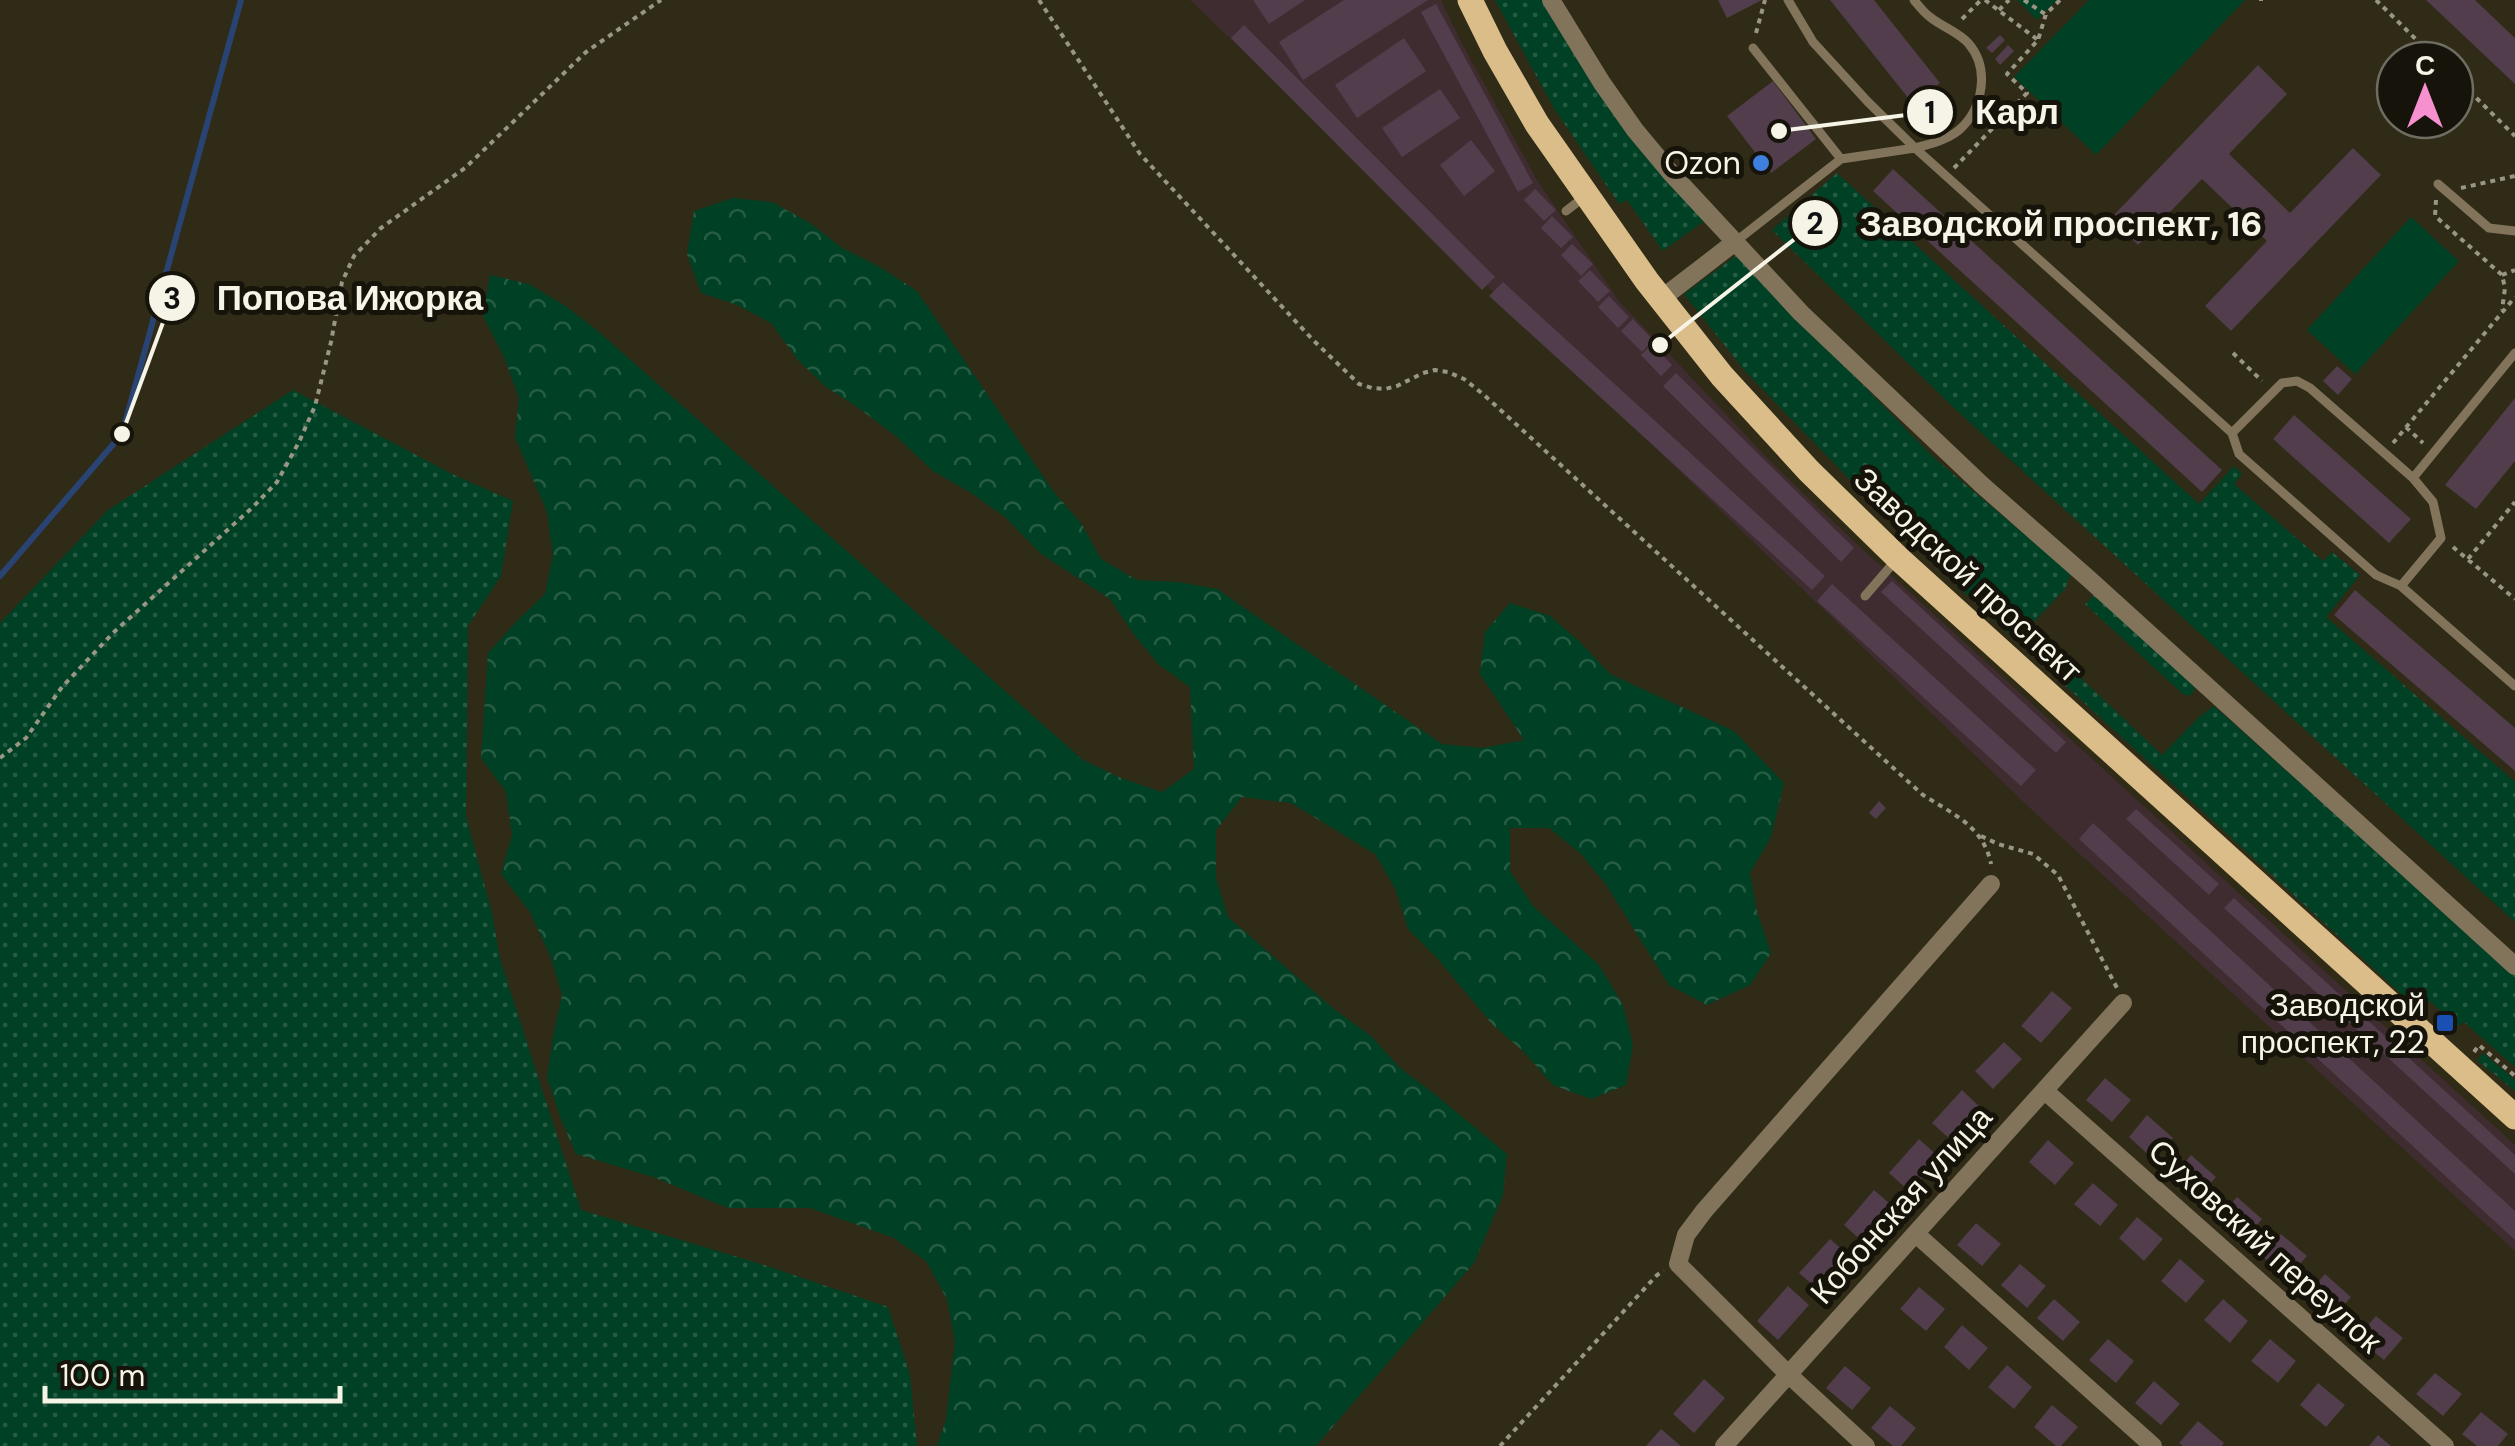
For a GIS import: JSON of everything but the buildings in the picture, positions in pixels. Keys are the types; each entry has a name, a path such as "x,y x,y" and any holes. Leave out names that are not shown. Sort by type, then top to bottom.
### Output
{"main road":[{"name":"Заводской проспект","path":"1470,0 1576,203 1661,299 1722,376 1809,471 1898,558 2515,1117"}],"street":[{"path":"1551,0 1602,84 1636,130 1670,172 1801,312 1982,486 2515,966"},
{"path":"1661,299 1735,242"},
{"path":"1866,1446 1678,1264 1686,1235 1704,1211 1991,884"},
{"name":"Кобонская улица","path":"1724,1446 2122,1003"},
{"name":"Суховский переулок","path":"2045,1090 2445,1446"},
{"path":"1916,1234 2153,1446"}],"lane":[{"path":"1788,0 1814,42 1868,102 2232,433 2239,454 2376,575 2400,586 2515,686"},
{"path":"1735,242 1841,158 1938,142 1959,130 1974,110 1982,88 1980,64 1968,43 1928,16 1914,0"},
{"path":"1752,48 1841,158"},
{"path":"2441,187 2488,228 2515,232"},
{"path":"2413,478 2515,354"},
{"path":"2232,433 2282,382 2296,381 2310,388 2413,478 2433,502 2442,538 2400,586"},
{"path":"1865,596 1898,558"}],"path":[{"path":"0,758 26,738 62,687 114,632 277,482 315,406 342,282 354,256 381,228 465,168 586,52 661,0"},
{"path":"1039,0 1140,154 1359,384 1385,389 1435,370 1464,379 1484,395 1922,796 1981,836 2033,854 2058,874 2122,1003"},
{"path":"1752,48 1765,0"},
{"path":"1952,30 1984,0 2038,40"},
{"path":"1999,10 2010,0"},
{"path":"2024,0 2046,14"},
{"path":"1946,176 2027,93 2007,74 2038,40 2046,14 2060,0"},
{"path":"2376,0 2417,40"},
{"path":"2475,97 2515,136"},
{"path":"2502,313 2502,275 2435,216 2436,192 2441,187 2515,176"},
{"path":"2502,275 2515,270"},
{"path":"2384,453 2515,297"},
{"path":"2233,353 2273,392"},
{"path":"2406,427 2434,452"},
{"path":"2468,559 2515,502"},
{"path":"2442,538 2515,599"},
{"path":"1981,836 1989,852 1991,884"},
{"path":"1500,1446 1657,1275 1678,1264"}],"shaded area":[{"path":"1190,0 1441,0 1537,180 1619,301 1773,464 1860,547 2515,1145 2515,1251 2036,814"}],"green space":[{"path":"1495,0 1545,0 1583,69 1641,147 1704,221 1663,251 1627,200 1619,204 1555,110"},
{"path":"2017,0 2057,0 2037,20"},
{"path":"2089,0 2245,0 2096,155 2014,77"},
{"path":"1837,173 2199,504 2234,466 2242,474 2234,484 2323,561 2332,552 2360,575 2326,617 2515,782 2515,922 1953,407 1772,230"},
{"path":"733,198 772,202 917,291 1053,491 1081,523 1101,559 1137,580 1217,589 1442,744 1482,748 1524,740 1480,674 1485,632 1510,603 1550,616 1610,674 1734,731 1784,783 1771,837 1750,873 1757,912 1771,953 1750,985 1707,1005 1669,985 1605,883 1580,853 1549,828 1510,828 1510,871 1533,906 1599,965 1623,1005 1633,1045 1626,1085 1591,1099 1553,1085 1492,1024 1408,929 1396,890 1375,854 1291,803 1242,797 1216,830 1216,878 1228,917 1335,1010 1371,1036 1400,1068 1507,1154 1503,1195 1474,1263 1316,1446 937,1446 946,1420 955,1342 947,1299 926,1261 894,1238 810,1208 728,1208 653,1177 576,1154 547,1077 562,995 551,958 530,912 501,874 512,835 506,792 481,758 488,653 545,594 553,555 547,512 515,437 519,398 483,316 490,275 529,284 599,332 1083,760 1162,792 1194,769 1190,687 1158,664 1110,599 1040,553 1005,517 933,471 897,437 826,387 797,359 771,323 737,305 701,293 687,254 694,211"},
{"path":"2411,217 2459,261 2355,374 2307,330"},
{"path":"1737,255 1932,456 2071,574 2065,589 2028,628 2162,755 2214,706 2515,975 2515,1067 2464,1022 2457,1027 2430,1001 2420,1011 1919,551 1745,371 1684,294"},
{"path":"293,390 456,476 513,501 501,576 468,626 466,817 500,959 581,1210 888,1307 910,1375 917,1446 0,1446 0,623 108,510"},
{"path":"2094,595 2195,687 2192,695 2184,695 2085,604"},
{"path":"2483,1053 2515,1080 2515,1091 2477,1060"}],"waterway":[{"path":"0,576 122,434 241,0"}],"place":[{"name":"Карл","path":"1779,131"},
{"name":"Ozon","path":"1761,163"},
{"name":"Заводской проспект, 16","path":"1660,345"},
{"name":"Попова Ижорка","path":"122,434"},
{"name":"Заводской проспект, 22","path":"2445,1023"}]}
